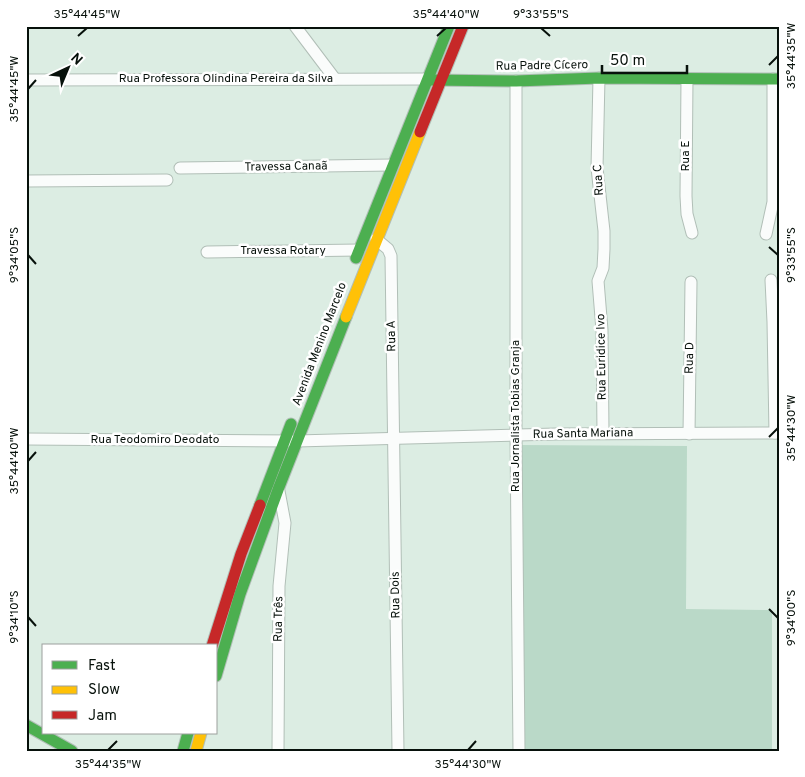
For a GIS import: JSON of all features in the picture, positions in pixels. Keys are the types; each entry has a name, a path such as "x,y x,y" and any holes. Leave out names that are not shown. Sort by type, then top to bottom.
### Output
{"main road":[{"name":"Avenida Menino Marcelo","path":"352,268 449,26"},
{"name":"Avenida Menino Marcelo","path":"218,669 240,594 279,488 376,239 463,26"},
{"name":"Rua Padre Cícero","path":"427,80 516,81 599,78 776,79"},
{"name":"Avenida Menino Marcelo","path":"213,644 241,554 295,413"},
{"path":"26,725 72,751"},
{"path":"183,751 188,734"},
{"path":"196,751 201,734"}],"street":[{"path":"296,26 336,79"},
{"name":"Rua C","path":"598,280 602,268 604,248 597,168 599,78"},
{"name":"Rua E","path":"687,79 686,196 687,214 692,233"},
{"path":"766,234 773,202 776,79"},
{"name":"Rua Professora Olindina Pereira da Silva","path":"26,80 427,80"},
{"name":"Rua Jornalista Tobias Granja","path":"516,81 518,751"},
{"name":"Travessa Canaã","path":"180,168 392,166"},
{"path":"26,180 167,180"},
{"name":"Rua A","path":"376,239 388,249 391,256 394,438"},
{"name":"Travessa Rotary","path":"207,252 359,250"},
{"name":"Rua Euridice Ivo","path":"598,280 602,330 603,433"},
{"path":"771,280 777,433"},
{"name":"Rua D","path":"688,434 691,282"},
{"name":"Rua Santa Mariana","path":"297,441 603,433 777,433"},
{"name":"Rua Teodomiro Deodato","path":"26,438 297,441"},
{"name":"Rua Dois","path":"394,438 398,751"},
{"name":"Rua Três","path":"278,751 279,586 285,523 279,488"}],"green space":[{"path":"518,445 687,446 686,609 772,610 772,751 525,751"}],"traffic: fast":[{"path":"356,258 449,26"},
{"path":"431,80 516,81 599,78 779,79"},
{"path":"218,669 240,594 279,487 346,317"},
{"path":"260,505 291,424"},
{"path":"26,725 72,751"},
{"path":"183,751 188,734"}],"traffic: slow":[{"path":"346,317 420,132"},
{"path":"196,751 201,734"}],"traffic: jam":[{"path":"420,132 463,26"},
{"path":"213,644 241,554 260,505"}]}
